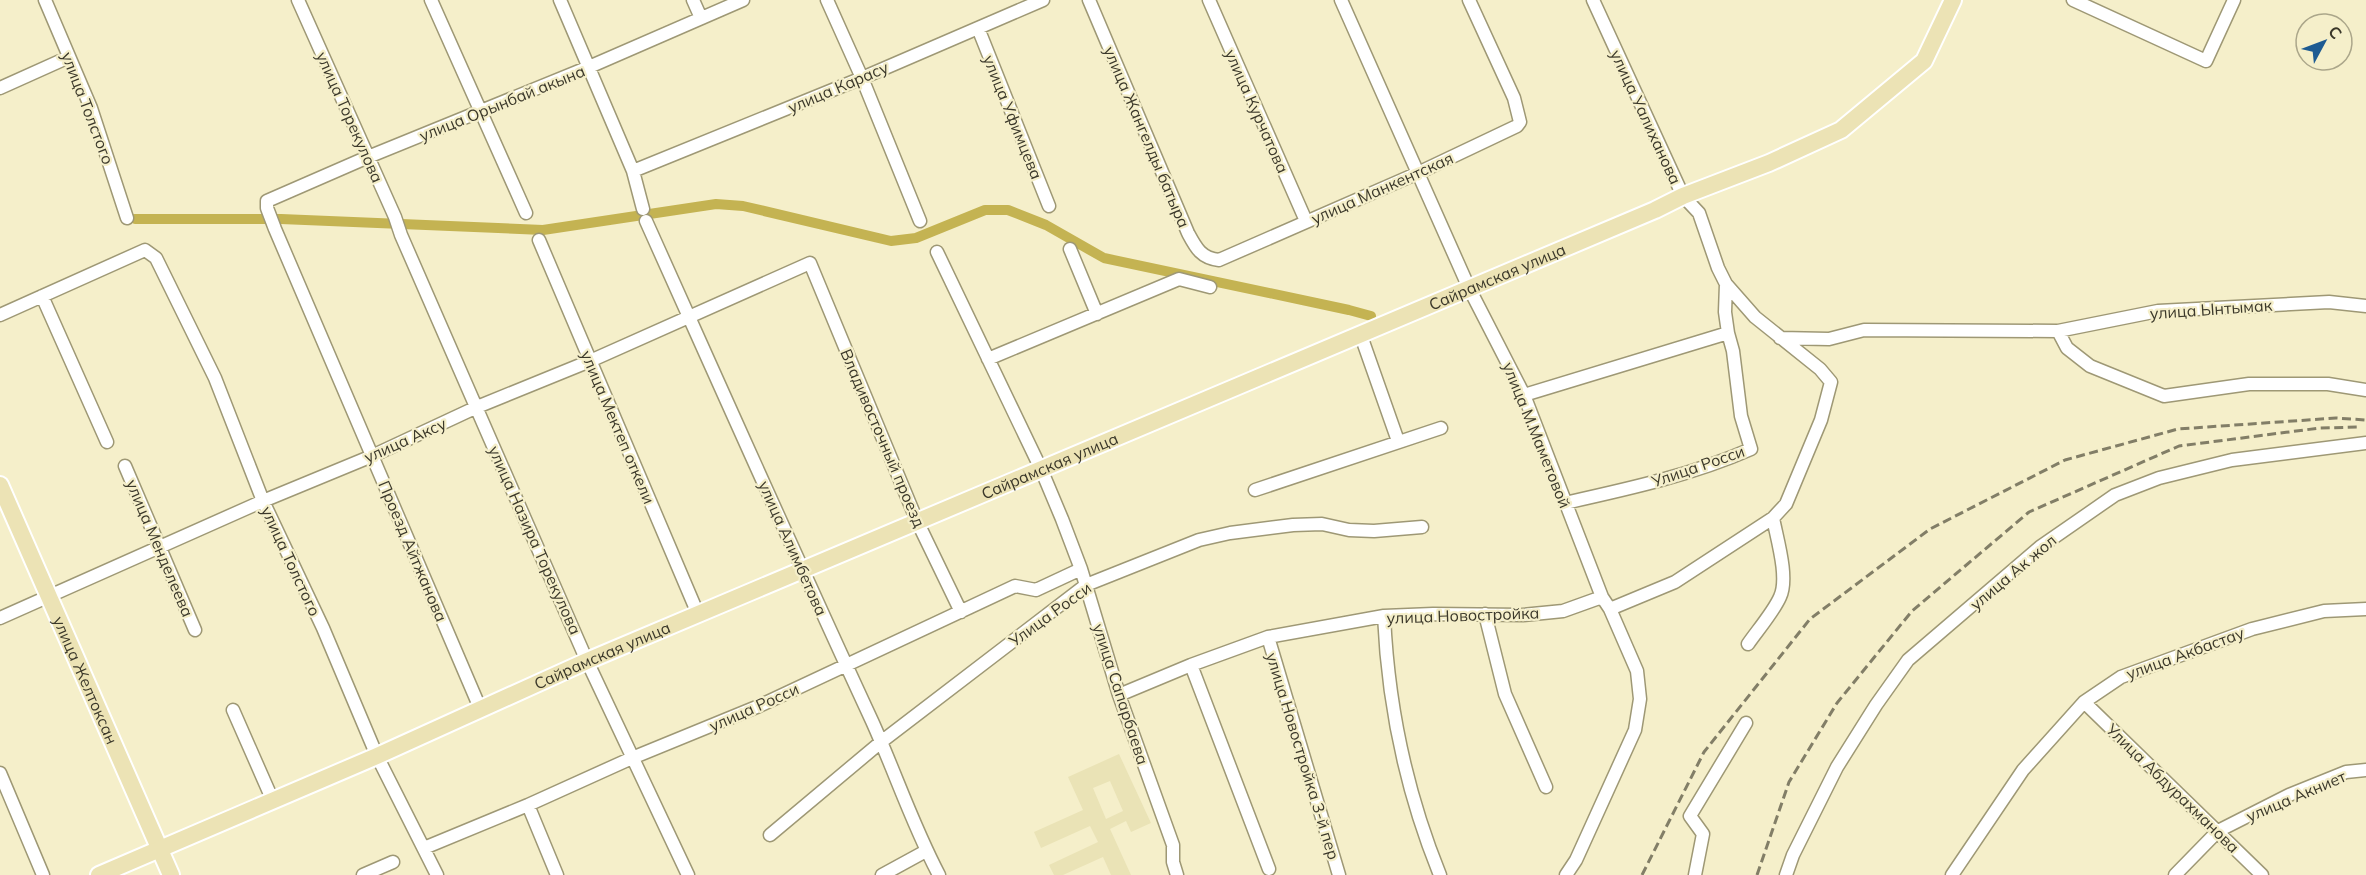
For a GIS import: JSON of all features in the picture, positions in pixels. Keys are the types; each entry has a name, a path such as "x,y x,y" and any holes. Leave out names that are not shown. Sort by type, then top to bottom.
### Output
{"main road":[{"name":"Сайрамская улица","path":"99,875 377,756 480,708 802,569 1683,196 1769,163 1841,130 1923,61 1953,0"},
{"name":"улица Желтоксан","path":"0,485 171,875"}],"street":[{"name":"улица Толстого","path":"45,0 91,108 127,218"},
{"name":"улица Торекулова","path":"298,0 395,217 400,236"},
{"path":"431,0 526,213"},
{"name":"улица Алимбетова","path":"560,0 633,171 645,215 689,317 881,742 926,851 939,875"},
{"path":"693,0 701,18"},
{"name":"улица Орынбай акына","path":"267,208 269,199 589,67 743,0"},
{"path":"826,0 862,78 920,221"},
{"name":"улица Карасу","path":"633,171 862,78 1043,0"},
{"name":"улица Жангелды батыра","path":"1089,0 1188,233 1197,250 1210,259 1219,260"},
{"name":"улица Курчатова","path":"1209,0 1306,221"},
{"name":"улица М.Маметовой","path":"1341,0 1469,288 1524,395 1602,597 1610,609 1637,671 1640,699 1635,730 1576,860 1566,875"},
{"name":"улица Манкентская","path":"1219,260 1418,173 1520,122 1520,113 1514,98 1469,0"},
{"name":"улица Уалиханова","path":"1593,0 1683,196 1699,213 1726,284 1755,316 1820,369 1828,377 1831,387 1821,420 1786,504 1773,518 1675,582 1610,609"},
{"path":"2073,0 2206,61 2234,0"},
{"name":"улица Уфимцева","path":"978,28 1049,206"},
{"path":"0,88 69,57"},
{"name":"Проезд Айтжанова","path":"267,208 480,708"},
{"name":"улица Назира Торекулова","path":"400,236 587,661 687,875"},
{"name":"улица Мектеп откели","path":"539,240 698,614"},
{"path":"1070,249 1097,314"},
{"name":"улица Толстого","path":"42,296 145,250 156,258 215,378 263,501 322,628 377,756 437,875"},
{"name":"улица Сапарбаева","path":"937,252 1041,469 1081,569 1119,695 1173,845 1173,862 1177,875"},
{"name":"улица Аксу","path":"0,618 810,263"},
{"name":"Владивосточный проезд","path":"810,263 917,521 961,612"},
{"path":"988,359 1179,279 1210,287"},
{"name":"Улица Росси","path":"1565,503 1643,485 1730,458 1751,449 1741,416 1733,351 1728,333 1725,312 1726,284"},
{"path":"0,315 42,296 107,442"},
{"name":"улица Ынтымак","path":"1780,338 1829,339 1864,330 2058,331 2158,311 2329,302 2366,306"},
{"path":"2058,331 2067,348 2090,366 2163,396 2249,384 2328,384 2366,390"},
{"path":"1360,333 1398,441"},
{"path":"1524,395 1728,333"},
{"path":"1255,490 1441,428"},
{"name":"улица Ак жол","path":"1786,875 1793,855 1837,767 1908,660 2040,547 2115,495 2159,478 2232,460 2366,443"},
{"name":"улица Менделеева","path":"125,466 195,630"},
{"path":"1748,644 1779,598 1783,586 1773,518"},
{"name":"Улица Росси","path":"770,835 881,742 1086,585 1199,540 1230,533 1293,525 1322,524 1349,530 1374,531 1422,526"},
{"name":"улица Росси","path":"424,848 759,706 1015,586 1036,590 1081,569"},
{"name":"улица Новостройка","path":"1119,695 1191,664 1268,637 1384,616 1524,615 1563,611 1602,597"},
{"name":"улица Акбастау","path":"1952,875 2023,770 2084,702 2121,677 2252,629 2324,611 2366,609"},
{"path":"1485,614 1505,694 1546,787"},
{"path":"1384,616 1386,652 1401,741 1426,840 1440,875"},
{"name":"улица Новостройка 3-й пер","path":"1268,637 1339,875"},
{"path":"1191,664 1269,869"},
{"name":"Улица Абдурахманова","path":"2084,702 2262,875"},
{"path":"232,710 273,801"},
{"path":"1695,875 1703,834 1690,816 1746,723"},
{"name":"улица Акниет","path":"2175,875 2218,831 2289,795 2346,772 2366,770"},
{"path":"0,773 43,875"},
{"path":"528,805 557,875"},
{"path":"882,875 926,851"},
{"path":"363,875 393,862"}],"shaded area":[{"path":"1119,754 1151,823 1131,832 1126,821 1110,829 1131,875 1111,875 1103,857 1063,875 1054,875 1049,865 1098,842 1090,826 1041,848 1034,832 1083,810 1068,777","holes":["1110,781 1123,811 1106,819 1093,788"]}],"waterway":[{"path":"135,219 281,219 543,230 716,204 743,206 891,241 916,238 985,210 1008,210 1046,225 1104,258 1371,316"}],"railway":[{"path":"1642,875 1704,752 1810,619 1930,529 2065,460 2178,429 2336,418 2366,420"},
{"path":"1757,875 1789,782 1837,703 1912,611 2029,512 2179,446 2320,428 2358,427"}]}
